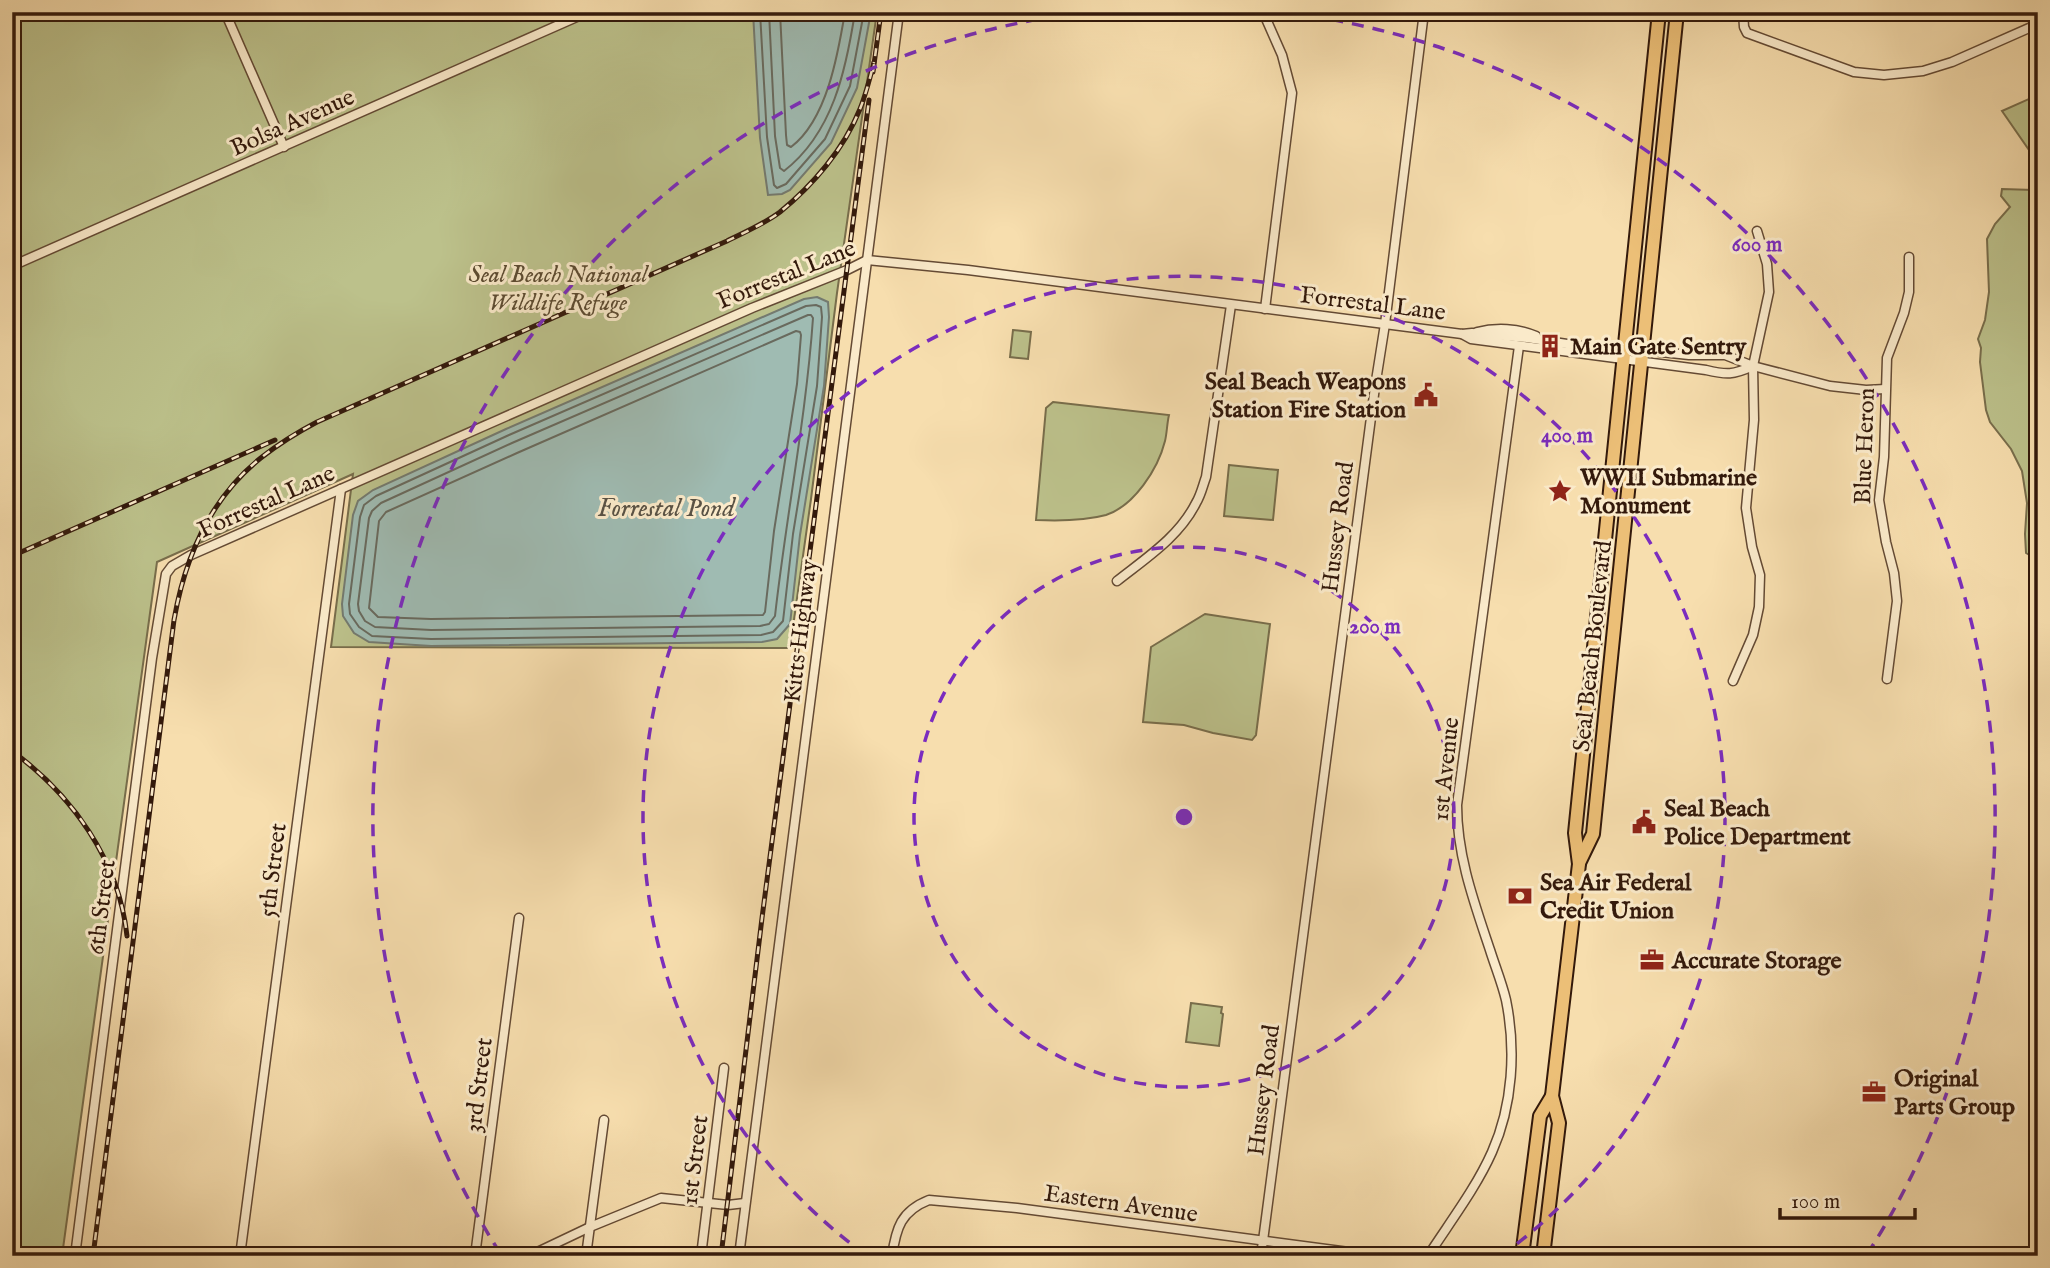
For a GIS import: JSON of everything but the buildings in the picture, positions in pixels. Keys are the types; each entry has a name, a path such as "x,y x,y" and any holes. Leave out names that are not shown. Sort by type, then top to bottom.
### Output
{"main road":[{"name":"Seal Beach Boulevard","path":"1543,1256 1559,1123 1552,1096 1579,864 1575,833 1659,12"},
{"name":"Seal Beach Boulevard","path":"1579,864 1593,834 1676,12"},
{"name":"Seal Beach Boulevard","path":"1522,1256 1540,1116 1552,1096"}],"street":[{"path":"225,12 284,147"},
{"name":"Bolsa Avenue","path":"12,266 588,12"},
{"name":"Kitts Highway","path":"739,1256 899,12"},
{"path":"1263,12 1282,55 1292,93 1265,309"},
{"name":"Hussey Road","path":"1261,1256 1424,12"},
{"path":"1743,12 1747,33 1854,72 1884,75 1923,71 1952,62 2038,24"},
{"path":"1733,681 1753,635 1759,607 1760,575 1752,547 1746,508 1754,419 1753,366 1769,292 1767,264 1757,231"},
{"name":"Blue Heron","path":"1887,679 1897,601 1894,573 1878,500 1884,457 1887,358 1909,292 1909,257"},
{"name":"Forrestal Lane","path":"172,566 191,555 703,329 867,260 968,270 1462,334 1545,340 1623,354"},
{"path":"1117,581 1168,540 1186,521 1197,502 1206,477 1231,305"},
{"name":"Forrestal Lane","path":"1462,334 1471,339 1519,346 1623,354"},
{"name":"1st Avenue","path":"1428,1256 1472,1189 1492,1151 1503,1120 1509,1091 1512,1056 1505,997 1462,862 1457,817 1519,346"},
{"path":"1623,354 1642,349 1689,355 1725,355 1753,366 1830,386 1885,389"},
{"path":"1623,354 1641,363 1724,374 1735,374 1753,366"},
{"name":"5th Street","path":"240,1256 341,489"},
{"name":"6th Street","path":"75,1256 152,658 166,574 172,566"},
{"name":"3rd Street","path":"475,1256 519,918"},
{"name":"1st Street","path":"701,1256 724,1068"},
{"path":"586,1256 604,1120"},
{"path":"529,1256 661,1198 728,1205 745,1203"},
{"name":"Eastern Avenue","path":"892,1256 898,1228 905,1214 916,1205 929,1200 1017,1208 1380,1256"}],"green space":[{"name":"Seal Beach National Wildlife Refuge","path":"12,12 877,12 790,648 331,647 353,474 157,562 62,1256 12,1256"},
{"path":"2038,95 2038,163 2002,111"},
{"path":"2002,189 2038,190 2038,560 2026,553 2027,503 2022,471 2011,449 1990,422 1980,362 1981,348 1978,339 1985,320 1989,292 1987,239 1995,224 2010,207 2001,196"},
{"path":"1013,330 1031,332 1028,359 1010,357"},
{"path":"1053,402 1169,415 1165,441 1157,463 1143,485 1126,504 1106,515 1036,520 1046,408"},
{"path":"1229,465 1278,470 1273,520 1224,516"},
{"path":"1205,614 1270,624 1256,735 1252,740 1184,725 1143,722 1151,647"},
{"path":"1191,1003 1222,1007 1219,1046 1186,1042"}],"water":[{"path":"753,12 871,12 857,88 831,143 790,190 782,194 768,195 760,138"},
{"name":"Forrestal Pond","path":"817,297 828,302 824,386 800,535 790,624 777,639 762,642 431,646 369,642 354,633 343,616 342,604 353,515 358,501 373,490 804,299"}],"railway":[{"path":"873,72 881,12"},
{"path":"93,1256 174,620 193,551 228,490 262,457 317,422 727,241 774,216 816,178 836,152 862,103 874,62"},
{"path":"721,1256 762,918 869,100"},
{"path":"12,556 275,440"},
{"path":"12,751 54,788 89,832 114,881 127,936"}],"place":[{"name":"Main Gate Sentry","path":"1550,346"},
{"name":"Seal Beach Weapons Station Fire Station","path":"1426,395"},
{"name":"WWII Submarine Monument","path":"1560,491"},
{"name":"Seal Beach Police Department","path":"1644,822"},
{"name":"Sea Air Federal Credit Union","path":"1520,896"},
{"name":"Accurate Storage","path":"1652,960"},
{"name":"Original Parts Group","path":"1874,1092"}]}
